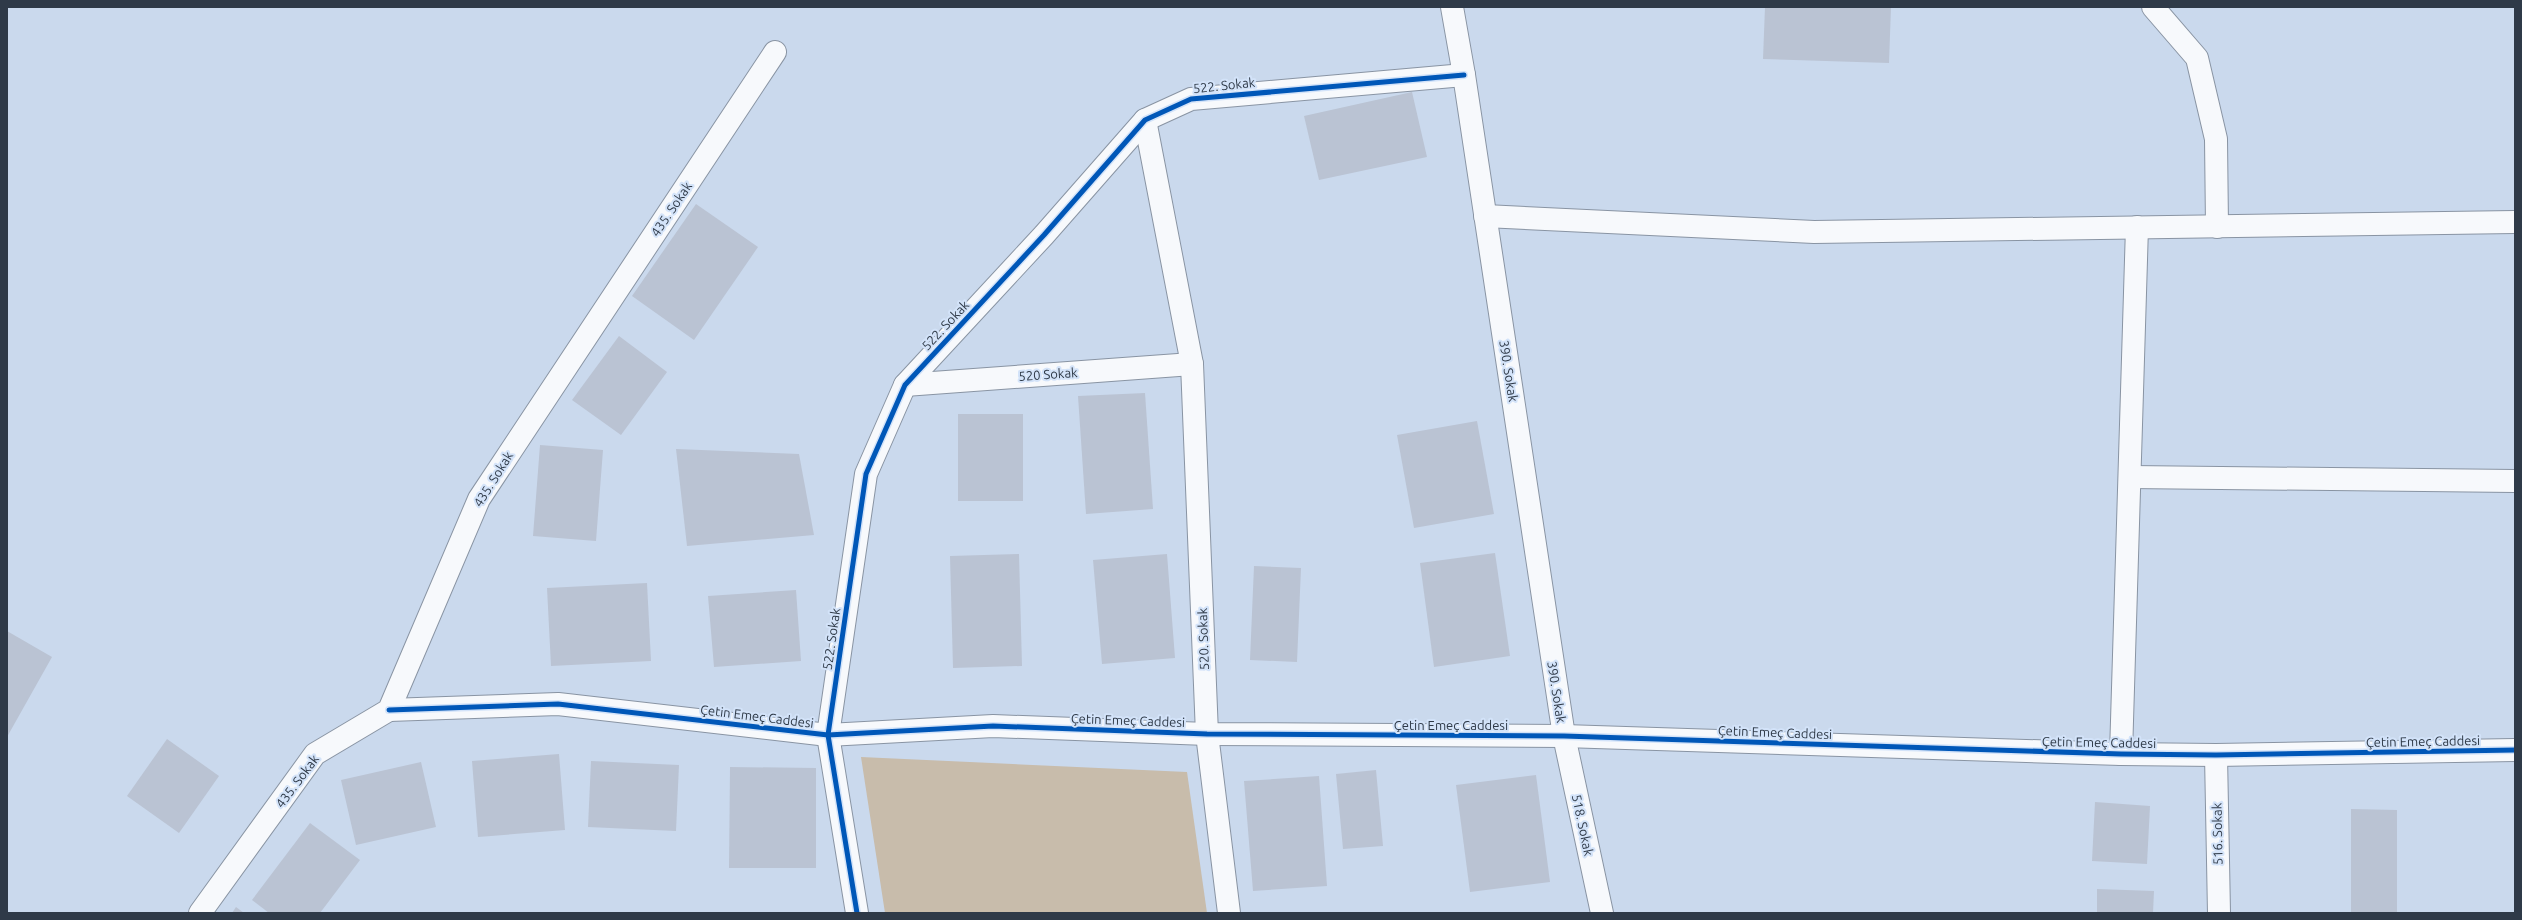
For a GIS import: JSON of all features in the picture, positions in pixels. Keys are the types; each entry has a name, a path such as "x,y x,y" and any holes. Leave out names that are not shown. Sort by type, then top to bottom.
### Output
{"street":[{"name":"390. Sokak","path":"1452,7 1464,75 1564,736"},
{"path":"2153,7 2197,58 2216,139 2217,227"},
{"name":"435. Sokak","path":"200,913 315,754 389,710 479,499 775,52"},
{"name":"522. Sokak","path":"857,913 828,735 866,474 905,385 1044,235 1145,120 1191,99 1464,75"},
{"name":"520. Sokak","path":"1145,120 1192,364 1207,734 1229,913"},
{"path":"1485,216 1814,232 2515,222"},
{"path":"2121,754 2137,227"},
{"name":"520 Sokak","path":"905,385 1192,364"},
{"path":"2130,477 2515,481"},
{"name":"Çetin Emeç Caddesi","path":"389,710 558,704 828,735 993,726 1207,734 1564,736 2121,754 2216,755 2515,750"},
{"name":"518. Sokak","path":"1564,736 1602,913"},
{"name":"516. Sokak","path":"2216,755 2219,913"}],"shaded area":[{"path":"861,757 1187,772 1207,913 885,913"}],"building":[{"path":"1765,7 1891,7 1889,63 1763,59"},
{"path":"1412,92 1427,157 1319,180 1304,116"},
{"path":"696,204 758,247 694,340 632,296"},
{"path":"619,336 667,372 621,435 572,400"},
{"path":"1145,393 1153,509 1086,514 1078,396"},
{"path":"958,414 1023,414 1023,501 958,501"},
{"path":"1477,421 1494,514 1414,528 1397,435"},
{"path":"540,445 603,450 596,541 533,536"},
{"path":"676,449 799,454 814,535 687,546"},
{"path":"1495,553 1510,656 1434,667 1420,563"},
{"path":"1019,554 1022,666 953,668 950,556"},
{"path":"1167,554 1175,658 1102,664 1093,560"},
{"path":"1254,566 1301,568 1297,662 1250,660"},
{"path":"647,583 651,661 551,666 547,588"},
{"path":"796,590 801,661 714,667 708,596"},
{"path":"7,631 52,657 7,737"},
{"path":"167,739 219,776 179,833 127,796"},
{"path":"559,754 565,830 478,837 472,761"},
{"path":"591,761 679,765 676,831 588,827"},
{"path":"421,762 436,827 356,845 341,780"},
{"path":"730,767 816,768 816,868 729,868"},
{"path":"1376,770 1383,846 1343,849 1336,774"},
{"path":"1536,775 1550,882 1470,892 1456,785"},
{"path":"1319,776 1327,886 1253,891 1244,781"},
{"path":"2095,802 2150,806 2147,864 2092,861"},
{"path":"2351,809 2397,810 2397,913 2351,913"},
{"path":"310,823 360,860 320,913 269,913 252,900"},
{"path":"2097,889 2154,891 2153,913 2097,913"},
{"path":"236,907 244,913 232,913"}],"cycle path":[{"path":"857,913 828,735 866,474 905,385 1044,235 1145,120 1191,99 1464,75"},
{"path":"389,710 558,704 828,735 993,726 1207,734 1564,736 2121,754 2216,755 2515,750"}]}
